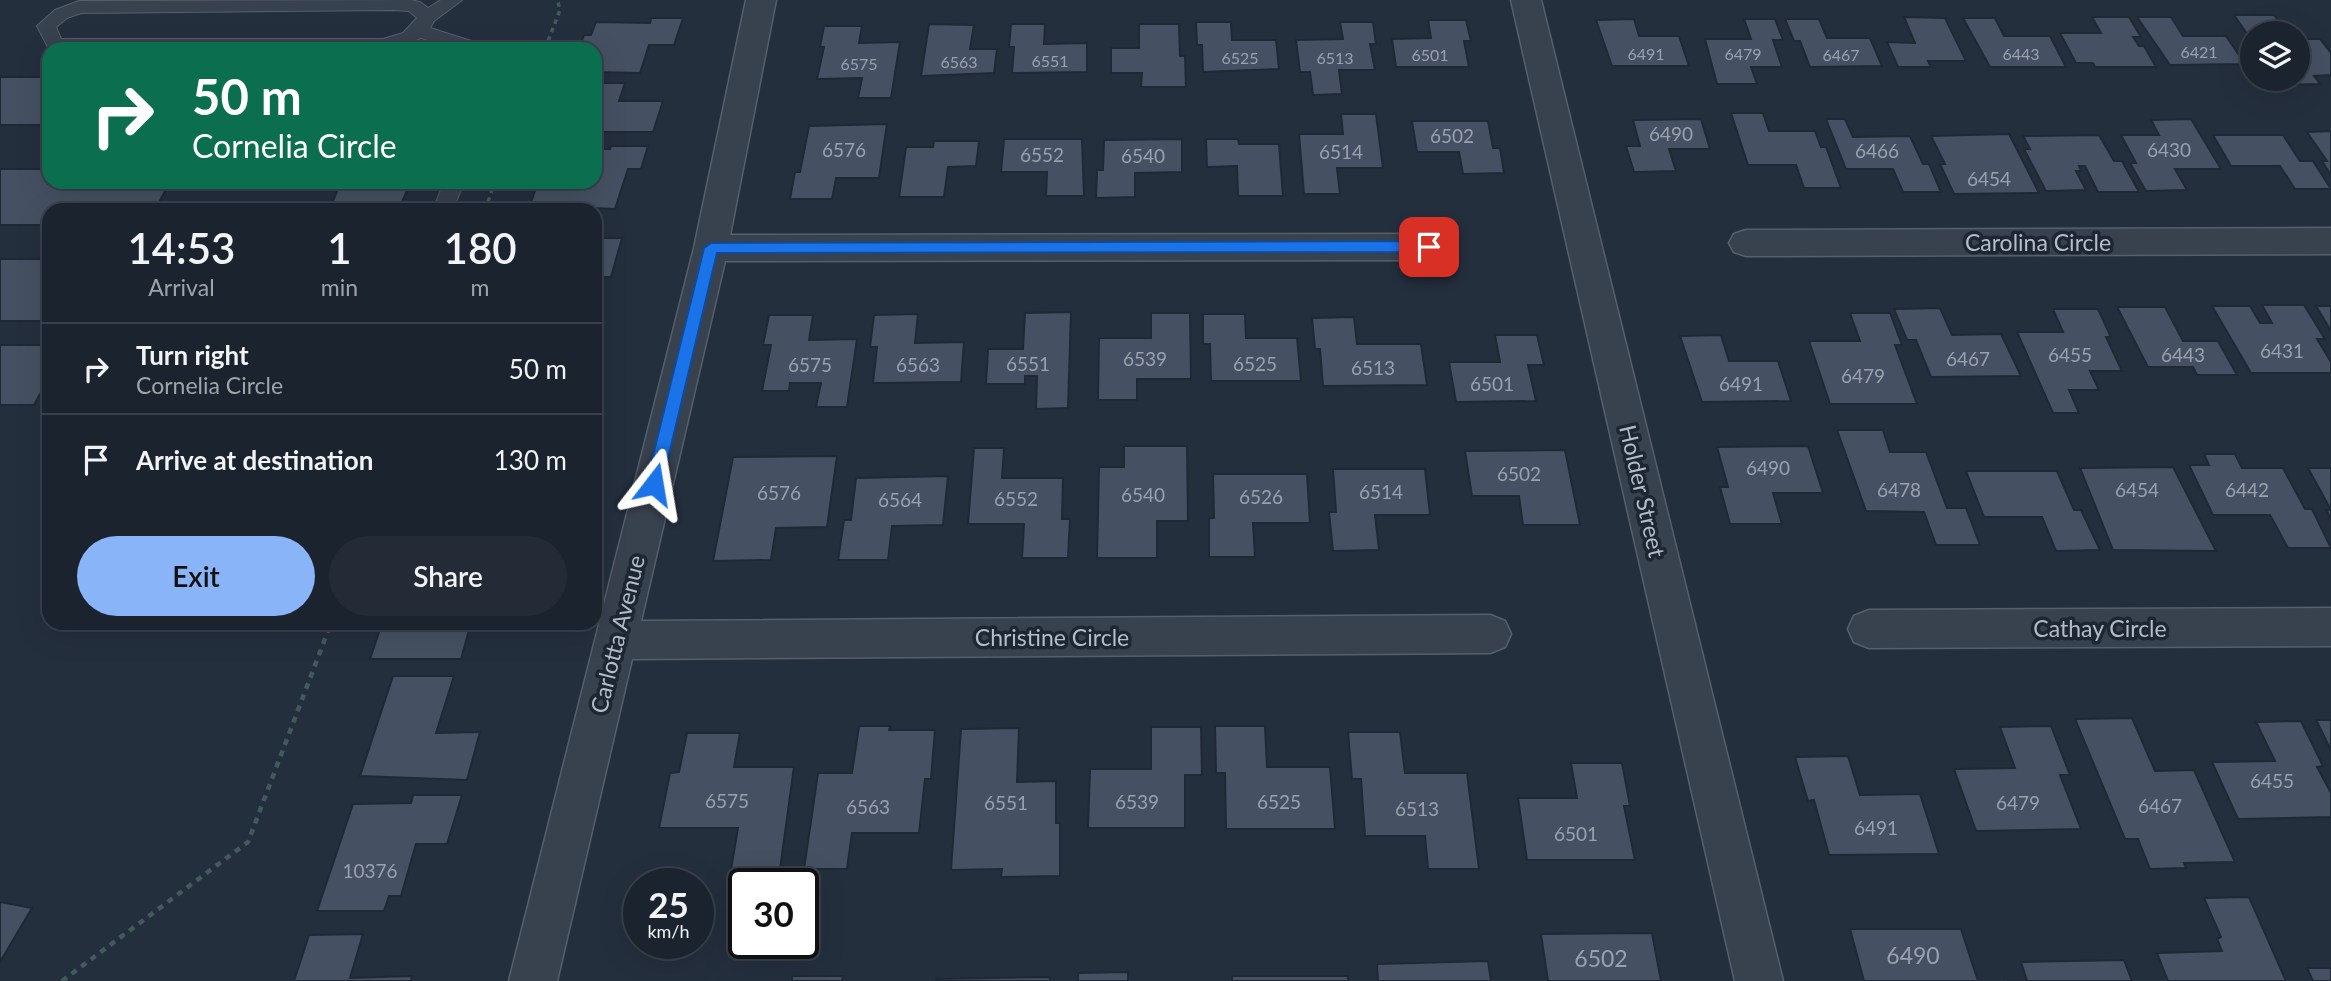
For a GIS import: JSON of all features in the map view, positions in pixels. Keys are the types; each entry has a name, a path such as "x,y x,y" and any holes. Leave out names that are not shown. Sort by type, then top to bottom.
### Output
{"street":[{"name":"Carlotta Avenue","path":"533,981 711,248 761,0"},
{"name":"Holder Street","path":"1526,0 1759,981"},
{"name":"Carolina Circle","path":"1746,243 2331,241"},
{"path":"711,248 1429,247"},
{"name":"Cathay Circle","path":"1869,629 2331,627"},
{"name":"Christine Circle","path":"615,640 1490,634"}],"lane":[{"path":"46,26 63,0"},
{"path":"400,42 406,41 453,0"},
{"path":"46,26 61,14 79,7 393,4 414,6 424,24 463,42"},
{"path":"46,26 54,42"}],"path":[{"path":"548,42 560,10 558,2"},
{"path":"62,981 248,842 328,630"}],"building":[{"path":"2234,15 2274,15 2279,21 2240,21 2240,24"},
{"path":"1904,17 1945,18 1966,61 1928,61 1931,67 1898,67 1887,42 1915,43"},
{"path":"2092,17 2129,17 2141,37 2133,37 2139,46 2144,46 2156,67 2095,67 2093,63 2076,63 2060,33 2101,33"},
{"path":"2137,17 2171,17 2183,36 2226,36 2240,57 2240,64 2170,65"},
{"path":"651,18 683,18 674,45 649,45 640,73 602,72 602,42 582,42 584,35 591,35 596,22 650,23"},
{"path":"1963,18 1995,18 2004,36 2050,36 2066,67 1990,67"},
{"path":"1634,19 1639,36 1679,36 1689,66 1612,66 1596,20"},
{"path":"1744,19 1775,19 1783,40 1773,40 1782,67 1751,67 1757,84 1717,84 1705,39 1751,39"},
{"path":"1785,19 1819,19 1827,38 1870,38 1882,66 1810,67 1800,41 1794,41"},
{"path":"1428,20 1466,20 1471,41 1464,41 1469,67 1396,67 1392,39 1431,38"},
{"path":"1196,22 1231,22 1232,40 1276,40 1279,69 1203,72 1202,45 1197,45"},
{"path":"1340,22 1373,22 1376,44 1370,44 1375,70 1339,70 1342,94 1313,95 1310,72 1300,72 1296,40 1343,39"},
{"path":"929,24 974,25 970,49 997,49 994,73 921,76"},
{"path":"1011,24 1045,24 1044,44 1087,43 1087,72 1012,73 1014,47 1009,47"},
{"path":"1139,24 1179,24 1180,56 1185,56 1186,87 1141,87 1142,73 1111,73 1111,48 1139,48"},
{"path":"824,26 862,26 859,43 900,42 891,98 858,98 862,78 817,79 824,47 820,47"},
{"path":"2310,39 2320,39 2331,53 2331,75 2314,76 2320,84 2310,84"},
{"path":"0,77 42,77 42,125 0,125"},
{"path":"602,83 625,83 619,101 663,101 653,132 602,132"},
{"path":"1731,113 1763,113 1769,131 1815,131 1821,147 1826,147 1841,188 1804,188 1796,165 1748,165"},
{"path":"1341,114 1376,114 1383,168 1337,168 1340,194 1304,194 1299,134 1343,134"},
{"path":"1701,119 1710,149 1669,149 1676,171 1634,172 1626,146 1640,146 1633,120"},
{"path":"1826,119 1845,119 1853,137 1910,136 1923,164 1929,164 1941,192 1903,192 1893,169 1846,169"},
{"path":"2191,119 2221,169 2175,169 2187,190 2146,191 2130,163 2136,163 2121,135 2159,135 2151,120"},
{"path":"1412,121 1488,121 1493,148 1500,148 1504,173 1463,174 1459,152 1417,152"},
{"path":"887,124 879,178 836,178 832,199 790,199 795,172 800,172 809,126"},
{"path":"2331,131 2331,175 2322,161 2327,161 2307,132"},
{"path":"2009,134 2039,193 1954,194 1940,164 1945,164 1931,136"},
{"path":"2099,135 2114,161 2122,161 2139,192 2098,192 2085,166 2079,166 2081,171 2076,171 2086,190 2046,191 2024,149 2030,149 2023,136"},
{"path":"2213,135 2283,135 2300,161 2313,161 2331,189 2295,189 2280,166 2231,166"},
{"path":"1004,139 1082,139 1084,196 1046,196 1047,172 1001,172"},
{"path":"1182,139 1182,172 1135,173 1135,197 1096,198 1097,170 1103,170 1104,140"},
{"path":"1206,139 1238,139 1239,144 1279,144 1283,196 1238,196 1237,166 1207,167"},
{"path":"934,141 979,141 976,166 948,167 944,197 899,197 906,147 933,147"},
{"path":"611,146 648,146 641,169 628,169 615,209 602,208 602,203 531,203 536,189 602,189 602,149 610,149"},
{"path":"0,169 42,169 42,189 166,189 159,203 42,203 42,225 0,225"},
{"path":"338,189 408,189 402,202 332,203"},
{"path":"602,238 622,238 611,277 602,277"},
{"path":"0,259 42,259 42,321 0,321"},
{"path":"2262,305 2304,305 2325,339 2317,339 2331,362 2331,373 2251,373 2212,306 2250,306 2260,323 2272,323"},
{"path":"2316,306 2331,306 2331,331"},
{"path":"2117,307 2165,307 2183,341 2218,341 2237,375 2197,375 2193,367 2148,367"},
{"path":"1940,308 1952,335 2001,334 2021,376 1931,377 1916,340 1907,340 1894,309"},
{"path":"2053,309 2098,309 2111,337 2106,337 2122,371 2090,371 2099,390 2069,390 2079,413 2053,413 2017,332 2063,332"},
{"path":"1071,312 1068,408 1036,409 1037,376 1025,376 1025,384 986,384 988,349 1023,349 1025,313"},
{"path":"1151,313 1190,313 1191,379 1137,379 1137,400 1098,400 1099,338 1151,338"},
{"path":"1850,313 1890,313 1902,345 1895,345 1917,404 1830,404 1809,341 1860,341"},
{"path":"918,314 915,343 964,342 961,382 873,383 877,347 870,347 874,315"},
{"path":"1203,314 1245,314 1246,338 1297,338 1301,381 1211,381 1210,344 1203,344"},
{"path":"769,315 813,315 809,340 857,339 847,407 816,407 821,383 790,383 789,391 762,391 771,345 763,345"},
{"path":"1354,317 1357,344 1421,344 1427,385 1323,386 1320,349 1315,349 1312,318"},
{"path":"1495,335 1537,335 1544,365 1528,365 1536,401 1456,402 1449,362 1500,362"},
{"path":"1721,335 1729,361 1778,361 1791,401 1702,402 1680,336"},
{"path":"0,345 42,345 42,391 34,405 0,405"},
{"path":"1837,430 1883,430 1890,452 1926,452 1947,508 1966,508 1980,545 1936,545 1924,512 1866,511"},
{"path":"1124,446 1187,446 1188,521 1157,521 1157,558 1097,558 1099,467 1124,467"},
{"path":"1808,446 1823,493 1773,493 1782,524 1730,524 1720,487 1728,487 1717,447"},
{"path":"974,448 1004,448 1002,478 1063,478 1062,519 1070,519 1068,558 1022,558 1024,524 968,524"},
{"path":"1565,450 1580,525 1523,525 1519,496 1472,496 1465,451"},
{"path":"2204,454 2235,454 2242,468 2283,468 2305,509 2312,509 2331,548 2288,548 2270,515 2213,515 2189,465 2209,465"},
{"path":"837,456 827,527 776,528 771,560 713,561 733,457"},
{"path":"2173,467 2216,551 2113,550 2080,468"},
{"path":"2308,468 2331,468 2331,510"},
{"path":"1333,469 1425,469 1430,515 1375,515 1379,550 1333,551 1329,512 1336,512"},
{"path":"1966,471 2057,471 2074,510 2081,510 2100,550 2056,551 2042,517 1984,517"},
{"path":"1213,474 1307,474 1310,523 1253,523 1255,557 1209,557 1209,518 1214,518"},
{"path":"948,476 943,525 892,526 888,560 838,560 844,520 851,520 856,478"},
{"path":"380,630 469,630 461,659 370,659"},
{"path":"393,676 454,676 436,733 480,732 467,780 360,776"},
{"path":"2132,718 2155,771 2194,770 2235,862 2184,863 2186,868 2150,869 2138,839 2125,839 2075,719"},
{"path":"2316,720 2331,720 2331,750"},
{"path":"2301,721 2323,766 2317,767 2331,793 2331,817 2238,819 2212,762 2275,761 2256,722"},
{"path":"859,726 890,726 889,730 935,730 931,779 925,779 919,833 852,833 847,869 804,868 818,773 852,773"},
{"path":"1215,726 1265,726 1267,767 1330,767 1335,829 1226,829 1225,773 1216,773"},
{"path":"2051,726 2070,775 2060,775 2081,829 1976,831 1954,769 2015,768 2000,727"},
{"path":"1151,727 1201,727 1202,775 1185,775 1185,828 1088,828 1090,769 1151,769"},
{"path":"1019,728 1017,782 1056,781 1056,823 1060,823 1060,876 1001,877 1002,869 951,870 961,729"},
{"path":"1348,732 1400,732 1405,773 1467,773 1479,869 1428,869 1425,836 1365,836 1361,779 1352,779"},
{"path":"687,733 740,733 734,767 794,767 780,868 731,868 738,828 659,828 670,773 679,772"},
{"path":"1848,756 1860,795 1920,794 1939,854 1829,855 1814,800 1808,801 1795,757"},
{"path":"1571,763 1622,763 1630,806 1624,806 1635,860 1527,860 1518,798 1577,798"},
{"path":"413,795 462,795 447,844 416,844 401,896 389,896 384,911 317,911 353,804 411,803"},
{"path":"2249,897 2286,981 2168,981 2157,953 2222,951 2217,939 2221,937 2204,898"},
{"path":"0,902 32,908 0,962"},
{"path":"1850,929 1961,929 1978,981 1864,981"},
{"path":"1652,933 1661,981 1548,981 1541,934"},
{"path":"363,934 350,978 412,976 411,981 294,981 309,935"},
{"path":"2124,960 2132,981 2027,981 2021,962"},
{"path":"1488,961 1491,981 1378,981 1377,964"},
{"path":"2307,968 2331,968 2331,981 2313,981"},
{"path":"1128,972 1128,981 1078,981 1078,973"},
{"path":"792,976 843,976 842,981 792,981"},
{"path":"1232,976 1348,976 1348,981 1232,981"},
{"path":"1050,977 1050,981 936,981 936,979"}],"route":[{"path":"654,484 711,248 1429,247"}]}
